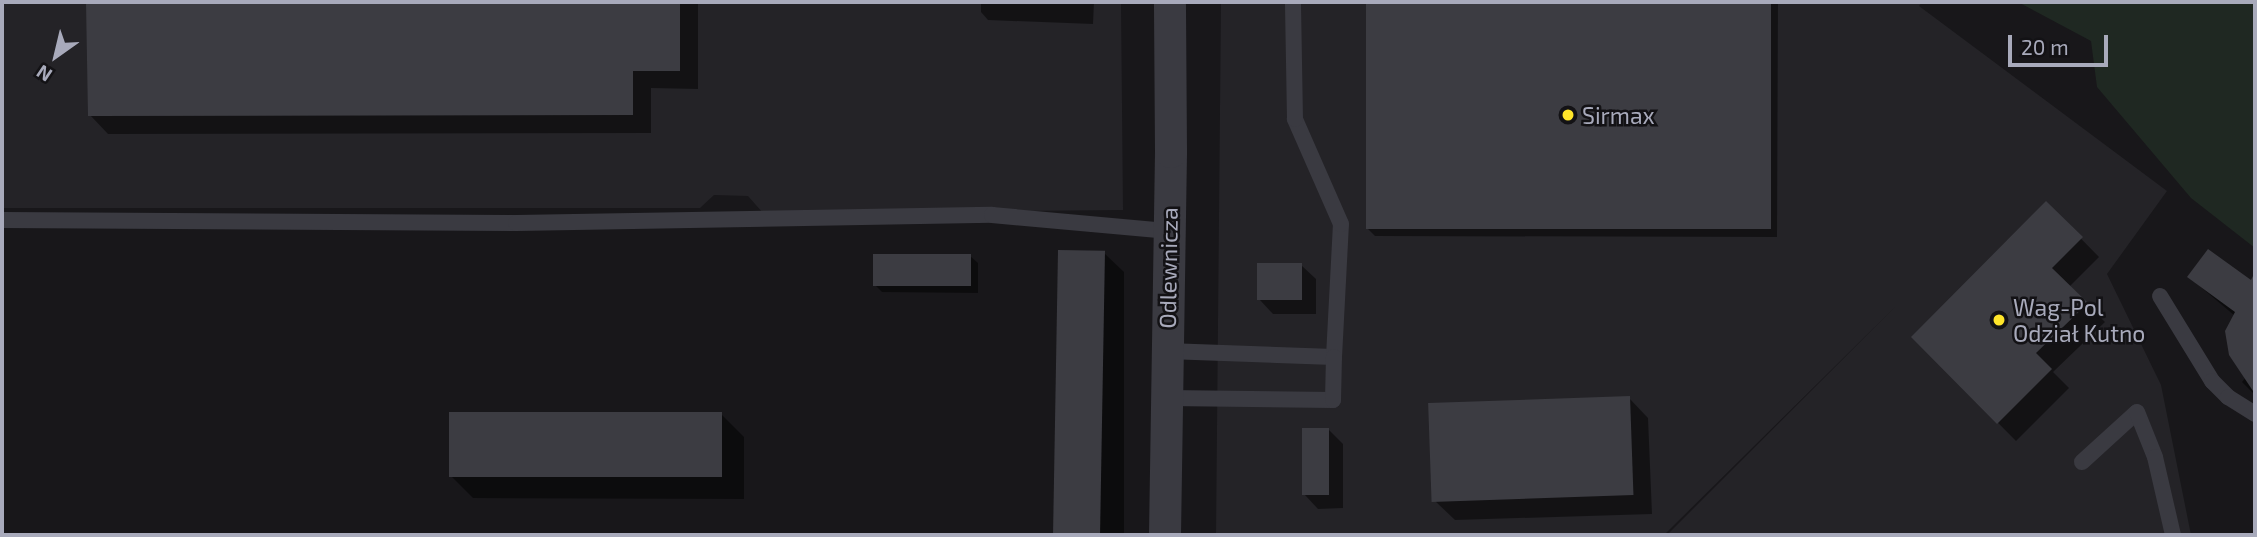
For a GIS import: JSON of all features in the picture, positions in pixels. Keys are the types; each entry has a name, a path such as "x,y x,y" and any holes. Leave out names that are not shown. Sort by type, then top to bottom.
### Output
{"street":[{"name":"Odlewnicza","path":"1165,535 1170,2"}],"lane":[{"path":"1167,398 1333,400 1341,224 1295,119 1293,2"},
{"path":"2,220 516,223 992,215 1168,232"},
{"path":"2160,296 2212,381 2228,397 2255,414"},
{"path":"1167,351 1335,357"},
{"path":"2082,462 2137,412 2155,457 2174,535"}],"shaded area":[{"path":"2,2 1121,2 1123,210 763,213 748,196 714,195 700,208 2,208"},
{"name":"Sirmax","path":"1221,2 1922,2 1919,6 2167,191 2107,274 2161,385 2191,535 1667,535 1896,306 1664,535 1216,535"},
{"path":"2018,2 2255,2 2255,248 2191,198 2097,87 2091,41"}],"building":[{"path":"86,2 680,2 680,71 633,71 633,115 88,116"},
{"name":"Sirmax","path":"1366,2 1771,2 1771,229 1366,229"},
{"name":"Wag-Pol Odział Kutno","path":"2046,201 2083,237 2052,268 2088,303 2036,353 2052,369 1997,424 1911,337"},
{"path":"2208,249 2251,280 2255,272 2255,394 2229,355 2225,331 2235,312 2187,277"},
{"path":"1058,250 1105,251 1100,535 1053,535"},
{"path":"873,254 971,254 971,286 873,286"},
{"path":"1257,263 1302,263 1302,300 1257,300"},
{"path":"1630,396 1633,495 1432,502 1428,403"},
{"path":"449,412 722,412 722,477 449,477"},
{"path":"1302,428 1329,428 1329,495 1302,495"}],"place":[{"name":"Sirmax","path":"1568,115"},
{"name":"Wag-Pol Odział Kutno","path":"1999,320"}]}
